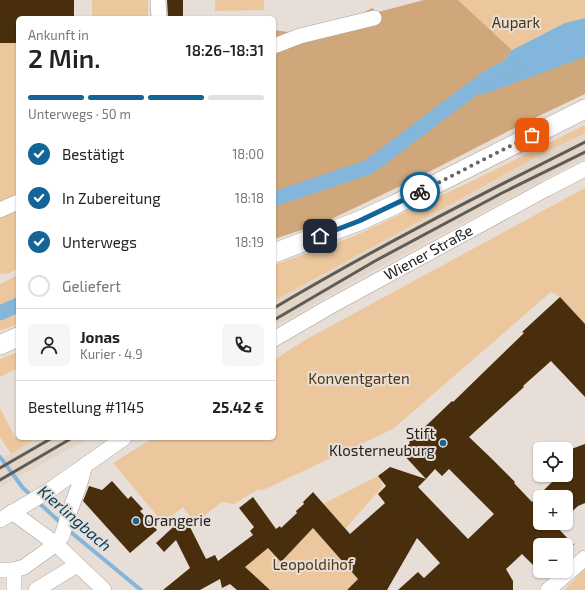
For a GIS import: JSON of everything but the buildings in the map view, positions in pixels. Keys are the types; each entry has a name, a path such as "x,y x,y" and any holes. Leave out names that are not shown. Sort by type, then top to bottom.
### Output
{"main road":[{"path":"276,251 359,221 396,204 585,109"},
{"path":"0,345 16,338"}],"street":[{"path":"158,0 159,16"},
{"path":"276,45 300,36 374,18"},
{"name":"Wiener Straße","path":"276,338 336,303 546,189 585,170"},
{"path":"0,210 16,203"},
{"path":"104,590 78,565 59,540 12,512 50,490 121,440"},
{"path":"14,590 7,570 24,567 59,540 80,484 85,464"},
{"path":"548,590 585,558"},
{"path":"36,590 78,565"}],"shaded area":[{"path":"424,0 458,0 512,50 480,95 585,56 585,94 323,223 276,238 276,30 288,32 348,21 372,8 378,12"},
{"path":"585,133 585,159 367,274 276,326 276,300 540,155"},
{"path":"34,440 86,440 0,487 0,460"}],"green space":[{"path":"92,0 148,0 148,16 92,16"},
{"path":"215,0 264,0 264,10 215,11"},
{"name":"Aupark","path":"458,0 585,0 585,18 565,23 512,50"},
{"path":"0,43 16,43 16,197 0,203"},
{"path":"585,125 585,133 540,155 276,300 276,264 352,237 466,184"},
{"name":"Konventgarten","path":"585,188 585,324 560,297 551,292 393,429 263,490 257,490 234,504 222,502 195,523 183,507 163,523 113,463 150,440 276,440 276,359 305,340"},
{"path":"16,206 16,269 10,273 0,274 0,213"},
{"path":"16,276 16,325 0,331 0,284"},
{"path":"16,353 16,369 0,377 0,359"},
{"path":"0,408 16,437 16,440 34,440 11,454 0,437"},
{"path":"378,476 383,486 345,529 323,504"},
{"name":"Leopoldihof","path":"313,528 358,579 347,590 270,590 245,567 268,548 281,562"},
{"path":"585,568 585,590 564,590"}],"water":[{"path":"585,18 585,57 479,96 512,50 565,23"}],"waterway":[{"path":"276,198 369,167 487,78 513,65"},
{"path":"0,313 16,306"},
{"name":"Kierlingbach","path":"0,457 23,488 33,497"},
{"name":"Kierlingbach","path":"38,502 62,524"},
{"name":"Kierlingbach","path":"67,529 141,590"}],"railway":[{"path":"276,307 389,243 585,142"},
{"path":"276,319 375,261 502,193 585,152"},
{"path":"0,468 49,440"},
{"path":"0,480 69,440"}],"way so far":[{"path":"420,192 532,135"}],"place":[{"name":"Stift Klosterneuburg","path":"443,443"},
{"name":"Orangerie","path":"136,521"}],"route":[{"path":"320,236 359,221 420,192"}]}
